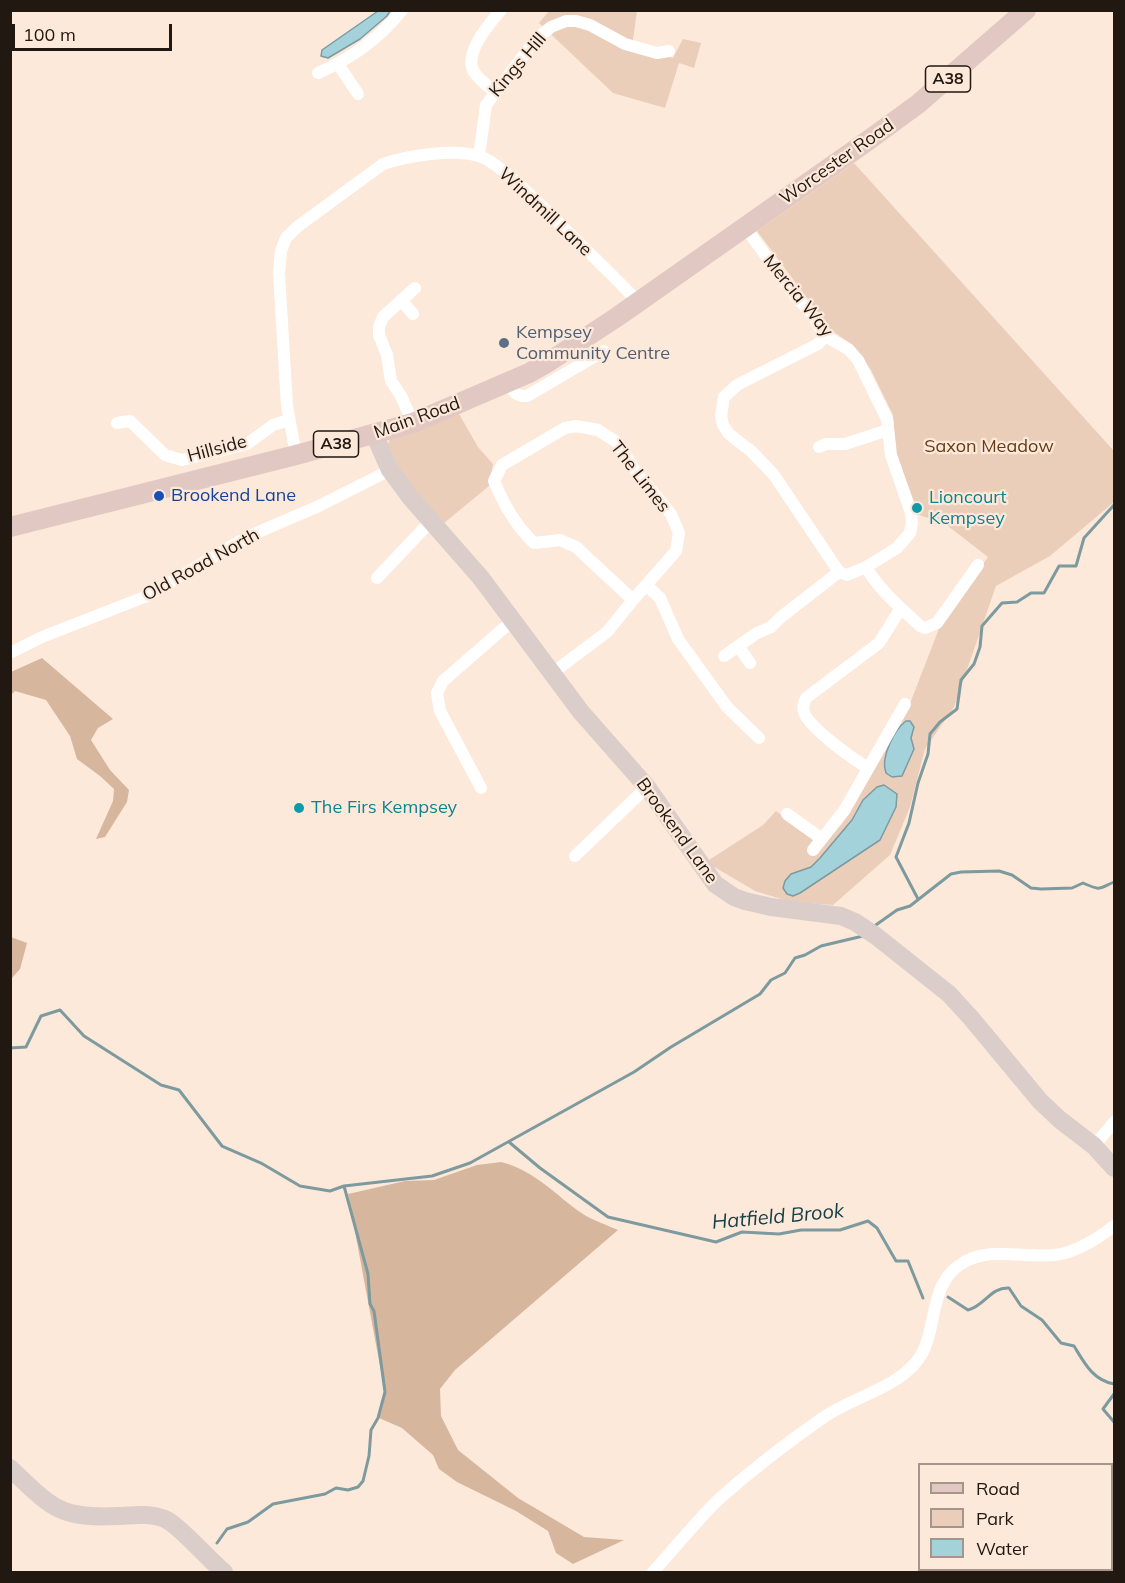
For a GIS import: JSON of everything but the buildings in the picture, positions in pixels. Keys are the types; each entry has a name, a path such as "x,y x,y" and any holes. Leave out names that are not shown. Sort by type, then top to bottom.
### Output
{"main road":[{"name":"Worcester Road","path":"638,302 918,104 1026,10"},
{"name":"Main Road","path":"10,527 413,423 508,383 550,361 638,302"}],"street":[{"path":"318,73 338,64 374,40 402,10"},
{"path":"495,92 474,72 472,57 488,25 501,10"},
{"name":"Kings Hill","path":"479,156 486,105 540,34 566,16 590,25 625,44 657,53 669,51"},
{"path":"338,64 358,94"},
{"name":"Windmill Lane","path":"296,455 289,420 279,273 281,250 286,238 312,214 383,164 437,154 465,153 479,156 515,181 638,302"},
{"name":"Mercia Way","path":"724,656 757,633 771,627 840,572 848,574 866,567 904,542 910,533 912,523 891,455 887,419 858,360 848,349 825,336 811,313 796,297 745,227"},
{"path":"413,423 401,396 391,381 387,355 379,335 383,317 415,288"},
{"path":"401,300 413,314"},
{"path":"825,336 818,344 737,385 724,397 721,416 723,425 729,434 751,451 774,475 840,572"},
{"path":"508,383 513,392 520,397 527,396 603,351"},
{"name":"Hillside","path":"117,423 130,421 165,456 182,460 247,444 273,425 289,420"},
{"name":"The Limes","path":"551,674 608,632 676,551 679,533 671,514 634,469 618,443 598,430 576,426 565,428 502,465 494,481 522,532 534,543 560,540 576,547 633,600"},
{"path":"819,447 826,444 846,444 888,430"},
{"name":"Brookend Lane","path":"374,434 390,470 481,578 581,712 647,787 719,888 734,897 771,908 841,916 876,936 949,994 1040,1101 1094,1146 1114,1168"},
{"name":"Old Road North","path":"10,653 42,637 147,596 249,537 319,506 390,470"},
{"path":"377,578 431,521"},
{"path":"866,567 873,580 920,626 925,628 935,626 978,566"},
{"path":"646,585 660,598 678,639 720,698 759,738"},
{"path":"867,768 844,753 808,720 803,704 806,698 879,643 901,608"},
{"path":"481,788 440,711 437,693 443,681 512,621"},
{"path":"738,646 750,663"},
{"path":"813,850 844,811 905,704"},
{"path":"575,856 647,787"},
{"path":"787,814 822,839"},
{"path":"1094,1146 1114,1122"},
{"path":"653,1572 719,1500 747,1476 826,1416 896,1379 912,1367 924,1350 943,1283 958,1265 983,1254 1053,1255 1066,1253 1078,1249 1114,1226"},
{"path":"10,1468 44,1501 68,1514 103,1517 152,1516 167,1520 224,1572"}],"green space":[{"path":"549,11 637,11 632,47 673,58 683,39 701,43 694,68 679,63 665,108 613,93 539,23"},
{"name":"Saxon Meadow","path":"854,163 1114,451 1114,502 1050,556 996,586 954,707 925,749 910,807 890,855 833,905 791,902 755,891 706,862 763,825 776,811 820,844 909,706 940,626 988,557 944,523 919,515 896,453 893,415 871,370 854,346 831,330 757,231"},
{"path":"459,414 478,447 493,464 489,486 443,524 403,478 388,444 390,439"}],"shaded area":[{"path":"42,658 113,719 98,728 91,740 110,770 129,790 127,802 105,837 96,839 113,801 114,789 77,759 70,736 46,700 15,691 11,695 11,672"},
{"path":"11,937 27,943 20,969 11,979"},
{"path":"501,1162 525,1171 583,1214 618,1230 455,1370 440,1389 441,1416 458,1450 518,1498 584,1537 624,1540 573,1564 556,1553 548,1531 516,1511 457,1482 439,1469 433,1455 402,1428 379,1418 385,1393 348,1194 405,1181 434,1180 477,1165"}],"water":[{"path":"378,11 390,11 360,39 328,58 321,56 322,50"},
{"path":"906,721 910,721 914,727 911,738 914,749 902,776 892,777 886,773 887,752 893,737"},
{"path":"884,785 897,794 896,807 880,840 800,893 793,896 787,894 783,888 791,874 811,867 852,820 863,800 877,787"}],"waterway":[{"path":"918,899 896,857 909,823 918,783 928,754 930,734 940,722 957,709 961,680 974,664 980,647 982,626 1002,603 1017,602 1031,593 1044,593 1059,566 1076,566 1084,538 1114,505"},
{"name":"Hatfield Brook","path":"873,927 897,910 910,906 951,874 961,872 999,871 1012,875 1031,888 1041,889 1072,888 1083,883 1099,888 1114,882"},
{"name":"Hatfield Brook","path":"10,1048 26,1047 41,1016 60,1010 84,1036 161,1085 179,1090 222,1146 261,1163 300,1186 330,1191 344,1186 432,1176 470,1163 634,1072 760,994 771,980 785,973 795,958 821,946 863,936"},
{"name":"Hatfield Brook","path":"509,1142 540,1168 608,1217 716,1242 742,1232 779,1234 801,1230 840,1230 868,1221 877,1228 896,1261 908,1261 923,1298"},
{"path":"217,1543 227,1529 248,1522 273,1504 325,1494 336,1488 348,1490 358,1487 363,1481 369,1456 371,1430 378,1418 385,1392 374,1311 370,1304 368,1274 344,1186"},
{"name":"Hatfield Brook","path":"948,1297 968,1310 979,1305 997,1290 1009,1288 1021,1306 1042,1320 1061,1343 1074,1346 1095,1375 1114,1384"},
{"name":"Hatfield Brook","path":"1114,1394 1103,1409 1114,1422"}],"place":[{"name":"Kempsey Community Centre","path":"504,343"},
{"name":"Brookend Lane","path":"159,496"},
{"name":"Lioncourt Kempsey","path":"917,508"},
{"name":"The Firs Kempsey","path":"299,808"}]}
